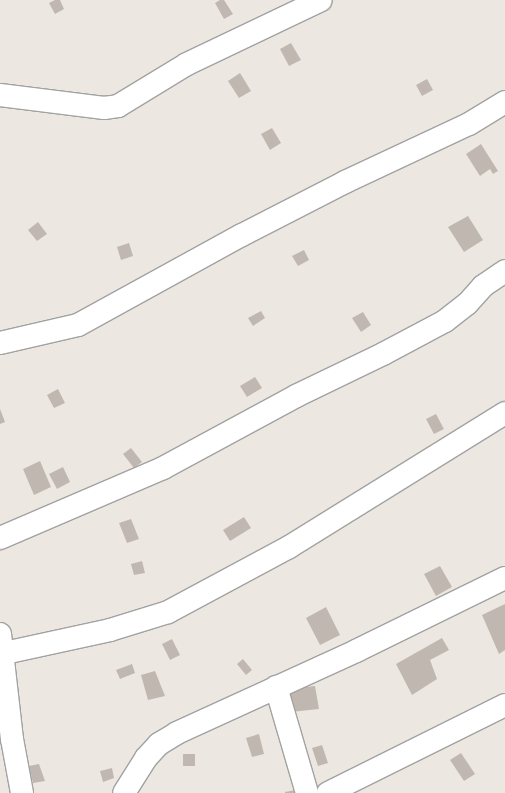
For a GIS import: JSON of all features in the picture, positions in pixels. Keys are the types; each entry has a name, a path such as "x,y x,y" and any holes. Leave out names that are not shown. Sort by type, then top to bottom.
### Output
{"street":[{"path":"0,95 104,108 118,106 187,64 322,0"},
{"path":"0,343 78,325 249,232 345,182 469,124 505,102"},
{"path":"0,538 163,468 296,396 383,354 445,321 467,304 483,286 505,271"},
{"path":"22,793 12,739 1,647 110,630 168,612 289,546 505,413"},
{"path":"124,793 146,758 159,744 177,733 505,578"},
{"path":"276,687 307,793"},
{"path":"328,793 505,705"}],"building":[{"path":"55,0 60,0 64,9 55,14 49,3"},
{"path":"220,0 224,0 233,14 224,19 215,3"},
{"path":"291,43 301,60 289,66 280,49"},
{"path":"240,73 251,91 239,98 228,81"},
{"path":"427,79 433,90 422,96 416,85"},
{"path":"272,128 281,143 270,150 261,134"},
{"path":"481,144 498,171 493,174 490,169 480,176 466,154"},
{"path":"468,216 483,240 464,252 448,227"},
{"path":"38,222 47,234 37,241 28,230"},
{"path":"129,243 133,256 121,260 117,247"},
{"path":"304,250 309,260 298,266 292,256"},
{"path":"261,311 265,318 253,326 248,318"},
{"path":"363,312 371,325 361,332 352,318"},
{"path":"255,377 262,388 247,397 240,386"},
{"path":"58,389 65,403 54,408 47,395"},
{"path":"0,409 5,422 0,424"},
{"path":"436,414 444,429 434,434 426,419"},
{"path":"131,448 142,462 134,468 123,454"},
{"path":"40,461 51,487 34,495 23,469"},
{"path":"63,467 70,482 57,489 49,474"},
{"path":"244,517 251,528 230,541 223,530"},
{"path":"131,519 139,539 127,543 119,523"},
{"path":"142,561 145,573 134,575 131,564"},
{"path":"440,566 452,587 436,596 424,574"},
{"path":"505,604 505,650 499,654 482,615"},
{"path":"326,607 340,635 320,645 306,618"},
{"path":"442,638 449,650 430,660 437,679 412,695 396,664"},
{"path":"172,639 180,655 170,660 162,644"},
{"path":"243,659 252,670 246,675 237,664"},
{"path":"132,664 135,673 120,679 116,670"},
{"path":"155,671 165,696 148,700 141,675"},
{"path":"315,686 319,709 291,712 288,689"},
{"path":"259,734 264,754 252,757 246,738"},
{"path":"322,745 328,763 318,766 312,748"},
{"path":"461,753 475,774 464,781 450,760"},
{"path":"183,754 195,754 195,766 183,766"},
{"path":"39,764 45,781 33,783 29,766"},
{"path":"112,768 114,778 103,782 100,771"},
{"path":"306,788 307,793 285,793 285,792"}]}
